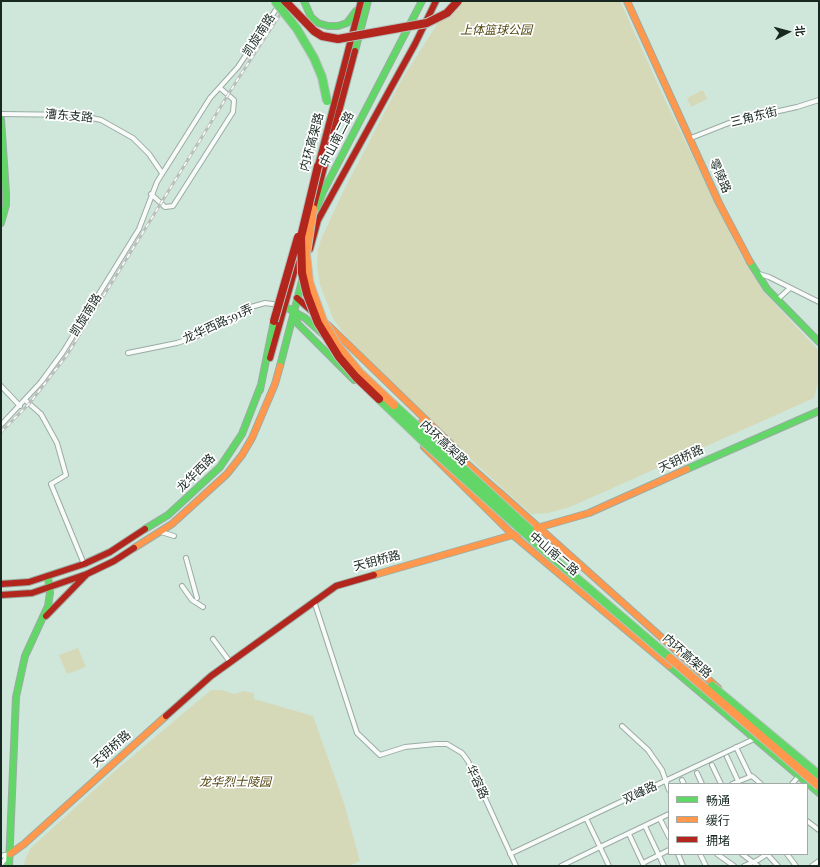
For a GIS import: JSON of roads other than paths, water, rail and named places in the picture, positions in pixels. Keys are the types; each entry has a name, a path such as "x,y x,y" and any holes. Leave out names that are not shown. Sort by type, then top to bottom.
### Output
{"main road":[{"path":"274,1 298,29 314,58 322,77 327,111 324,143"},
{"path":"283,1 314,31 322,36 338,39 427,23 447,12 458,1"},
{"path":"304,1 308,13 315,20 323,25 332,27 342,25 351,19 361,1"},
{"name":"内环高架路","path":"361,1 307,207 300,251 304,284 323,333 331,348 347,367 427,445 545,551 819,786"},
{"name":"内环高架路","path":"368,1 313,209 308,240 307,269 312,294 328,332 360,373 550,549 819,775"},
{"name":"中山南二路","path":"422,1 323,192 303,240 284,306 310,323 486,487 501,494"},
{"name":"中山南二路","path":"436,1 415,44 318,220 293,312 298,324 514,536 807,783"},
{"name":"零陵路","path":"627,1 691,138 719,203 756,273 777,300 819,342"},
{"path":"1,119 6,205 1,223"},
{"path":"260,390 274,321 307,207"},
{"name":"中山南二路","path":"297,298 490,480 501,494 541,528 722,691 819,770"},
{"name":"龙华西路","path":"1,584 29,582 48,578 110,552 168,515 215,472 233,450 242,434 260,390 284,306"},
{"name":"龙华西路","path":"1,596 32,593 87,574 126,554 161,532 202,499 227,474 242,455 262,417 275,384 293,312"},
{"path":"386,396 395,400 501,494"},
{"name":"天钥桥路","path":"10,854 62,810 184,699 230,662 336,586 348,581 541,528 606,506 819,411"},
{"path":"41,622 87,574"},
{"path":"9,866 16,697 25,656 48,606 50,588 48,578"},
{"name":"中山南二路","path":"808,784 819,793"}],"street":[{"name":"凯旋南路","path":"1,425 20,406 63,352 139,229 151,194 162,173 210,98 238,67 283,1"},
{"path":"151,194 165,207 173,206 233,112 234,100 220,88"},
{"name":"三角东街","path":"691,138 734,121 797,107 819,100"},
{"name":"漕东支路","path":"1,114 78,115 101,120 133,138 149,154 162,173"},
{"path":"756,273 769,277 819,302"},
{"path":"777,300 790,288"},
{"name":"龙华西路591弄","path":"128,353 177,343 195,337 251,307 265,304 284,306"},
{"path":"1,386 20,406"},
{"path":"25,400 42,414 57,442 66,474 50,484 84,564"},
{"path":"161,532 174,536"},
{"path":"186,558 197,598"},
{"path":"182,586 192,600 203,607"},
{"name":"华容路","path":"314,601 357,733 380,755 405,747 446,744 462,753 468,761 516,866"},
{"path":"213,639 230,662"},
{"path":"622,726 648,750 662,770 664,781 668,788"},
{"name":"双峰路","path":"510,854 755,738 767,727"},
{"path":"736,747 750,776 760,783"},
{"path":"727,757 734,783 750,776"},
{"path":"712,765 721,783"},
{"path":"697,773 702,783"},
{"path":"793,783 799,776"},
{"path":"561,866 668,814"},
{"path":"586,818 609,866"},
{"path":"660,818 668,835"},
{"path":"808,822 819,830"},
{"path":"645,826 664,866"},
{"path":"629,834 644,864 668,850"},
{"path":"1,856 10,854"},
{"path":"1,864 10,854"},
{"path":"678,855 683,866"},
{"path":"700,855 706,866"},
{"path":"718,855 734,866"},
{"path":"744,855 758,866"},
{"path":"744,866 765,855"},
{"path":"768,855 778,866"},
{"path":"788,855 796,866"}],"railway":[{"path":"1,432 29,404 67,355 236,82 289,1"}],"park label":[{"name":"上体篮球公园","path":"496,30"},
{"name":"龙华烈士陵园","path":"235,782"}]}
